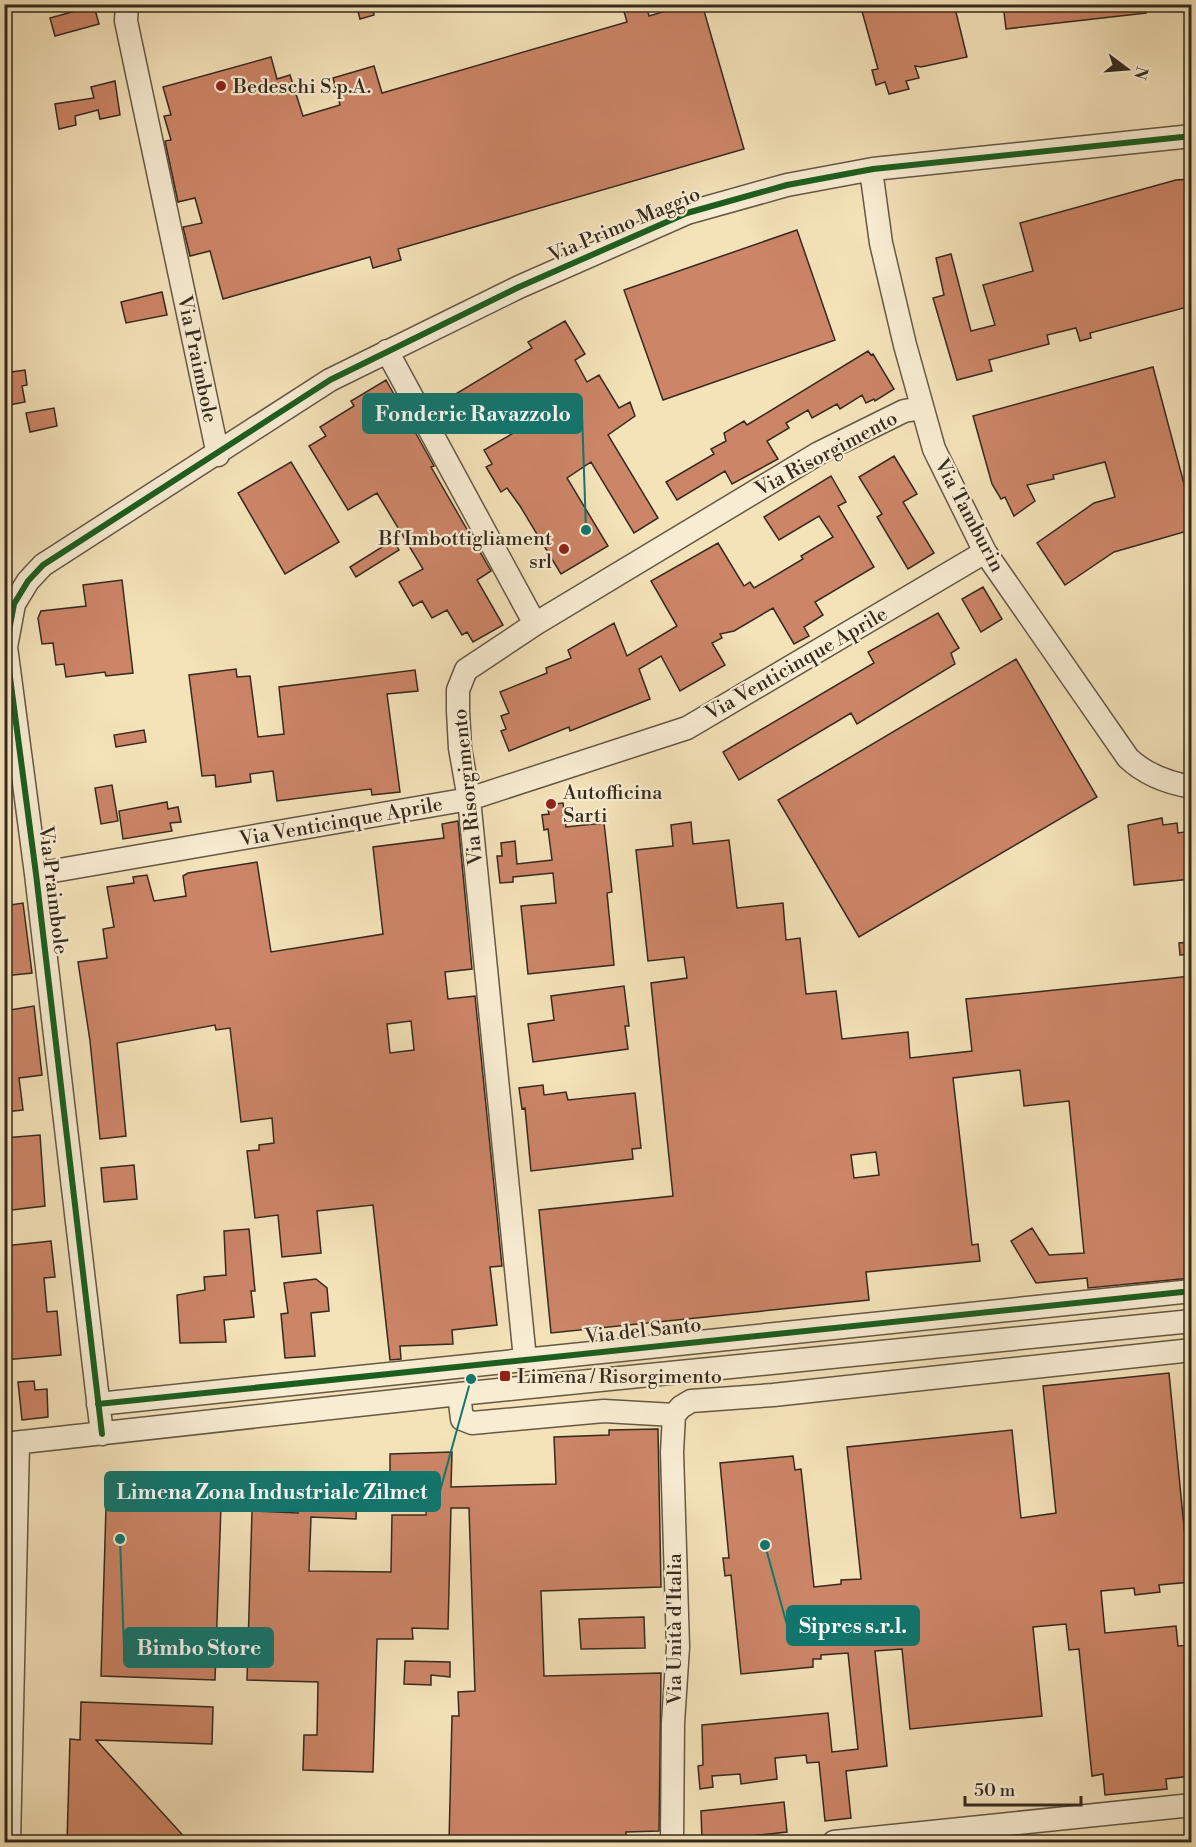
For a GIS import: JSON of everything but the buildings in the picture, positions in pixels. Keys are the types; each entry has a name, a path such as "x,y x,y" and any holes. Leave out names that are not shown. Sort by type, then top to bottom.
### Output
{"street":[{"name":"Via Praimbole","path":"102,1434 36,874 6,647 14,604 28,581 43,565 218,455 126,21 126,4"},
{"name":"Via Primo Maggio","path":"218,455 330,380 579,260 687,213 787,185 871,170 1191,136"},
{"name":"Via Tamburin","path":"871,170 881,243 934,449 985,552 1128,758 1139,769 1154,777 1191,787"},
{"path":"387,351 536,624"},
{"name":"Via Risorgimento","path":"525,1359 469,800 460,748 458,690 466,670 536,624 819,453 904,411 922,408"},
{"name":"Via Venticinque Aprile","path":"36,874 469,800 687,728 985,552"},
{"name":"Via del Santo","path":"98,1404 1191,1291"},
{"path":"9,1842 11,1443 459,1394 1186,1322 1188,1350 773,1395 691,1401 674,1415 604,1411 472,1423 462,1419 459,1394"},
{"name":"Via Unità d'Italia","path":"672,1842 673,1723 678,1647 672,1452 674,1415"},
{"path":"834,1842 1191,1805"}],"cycle path":[{"path":"102,1434 36,874 6,647 14,604 28,581 43,565 330,380 519,287 687,213 787,185 873,169 1192,136"},
{"path":"98,1404 1192,1291"}],"place":[{"name":"Bedeschi S.p.A.","path":"221,86"},
{"name":"Fonderie Ravazzolo","path":"586,530"},
{"name":"Bf Imbottigliament srl","path":"564,549"},
{"name":"Autofficina Sarti","path":"551,804"},
{"name":"Limena / Risorgimento","path":"505,1376"},
{"name":"Limena Zona Industriale Zilmet","path":"471,1379"},
{"name":"Bimbo Store","path":"120,1539"},
{"name":"Sipres s.r.l.","path":"765,1545"}]}
